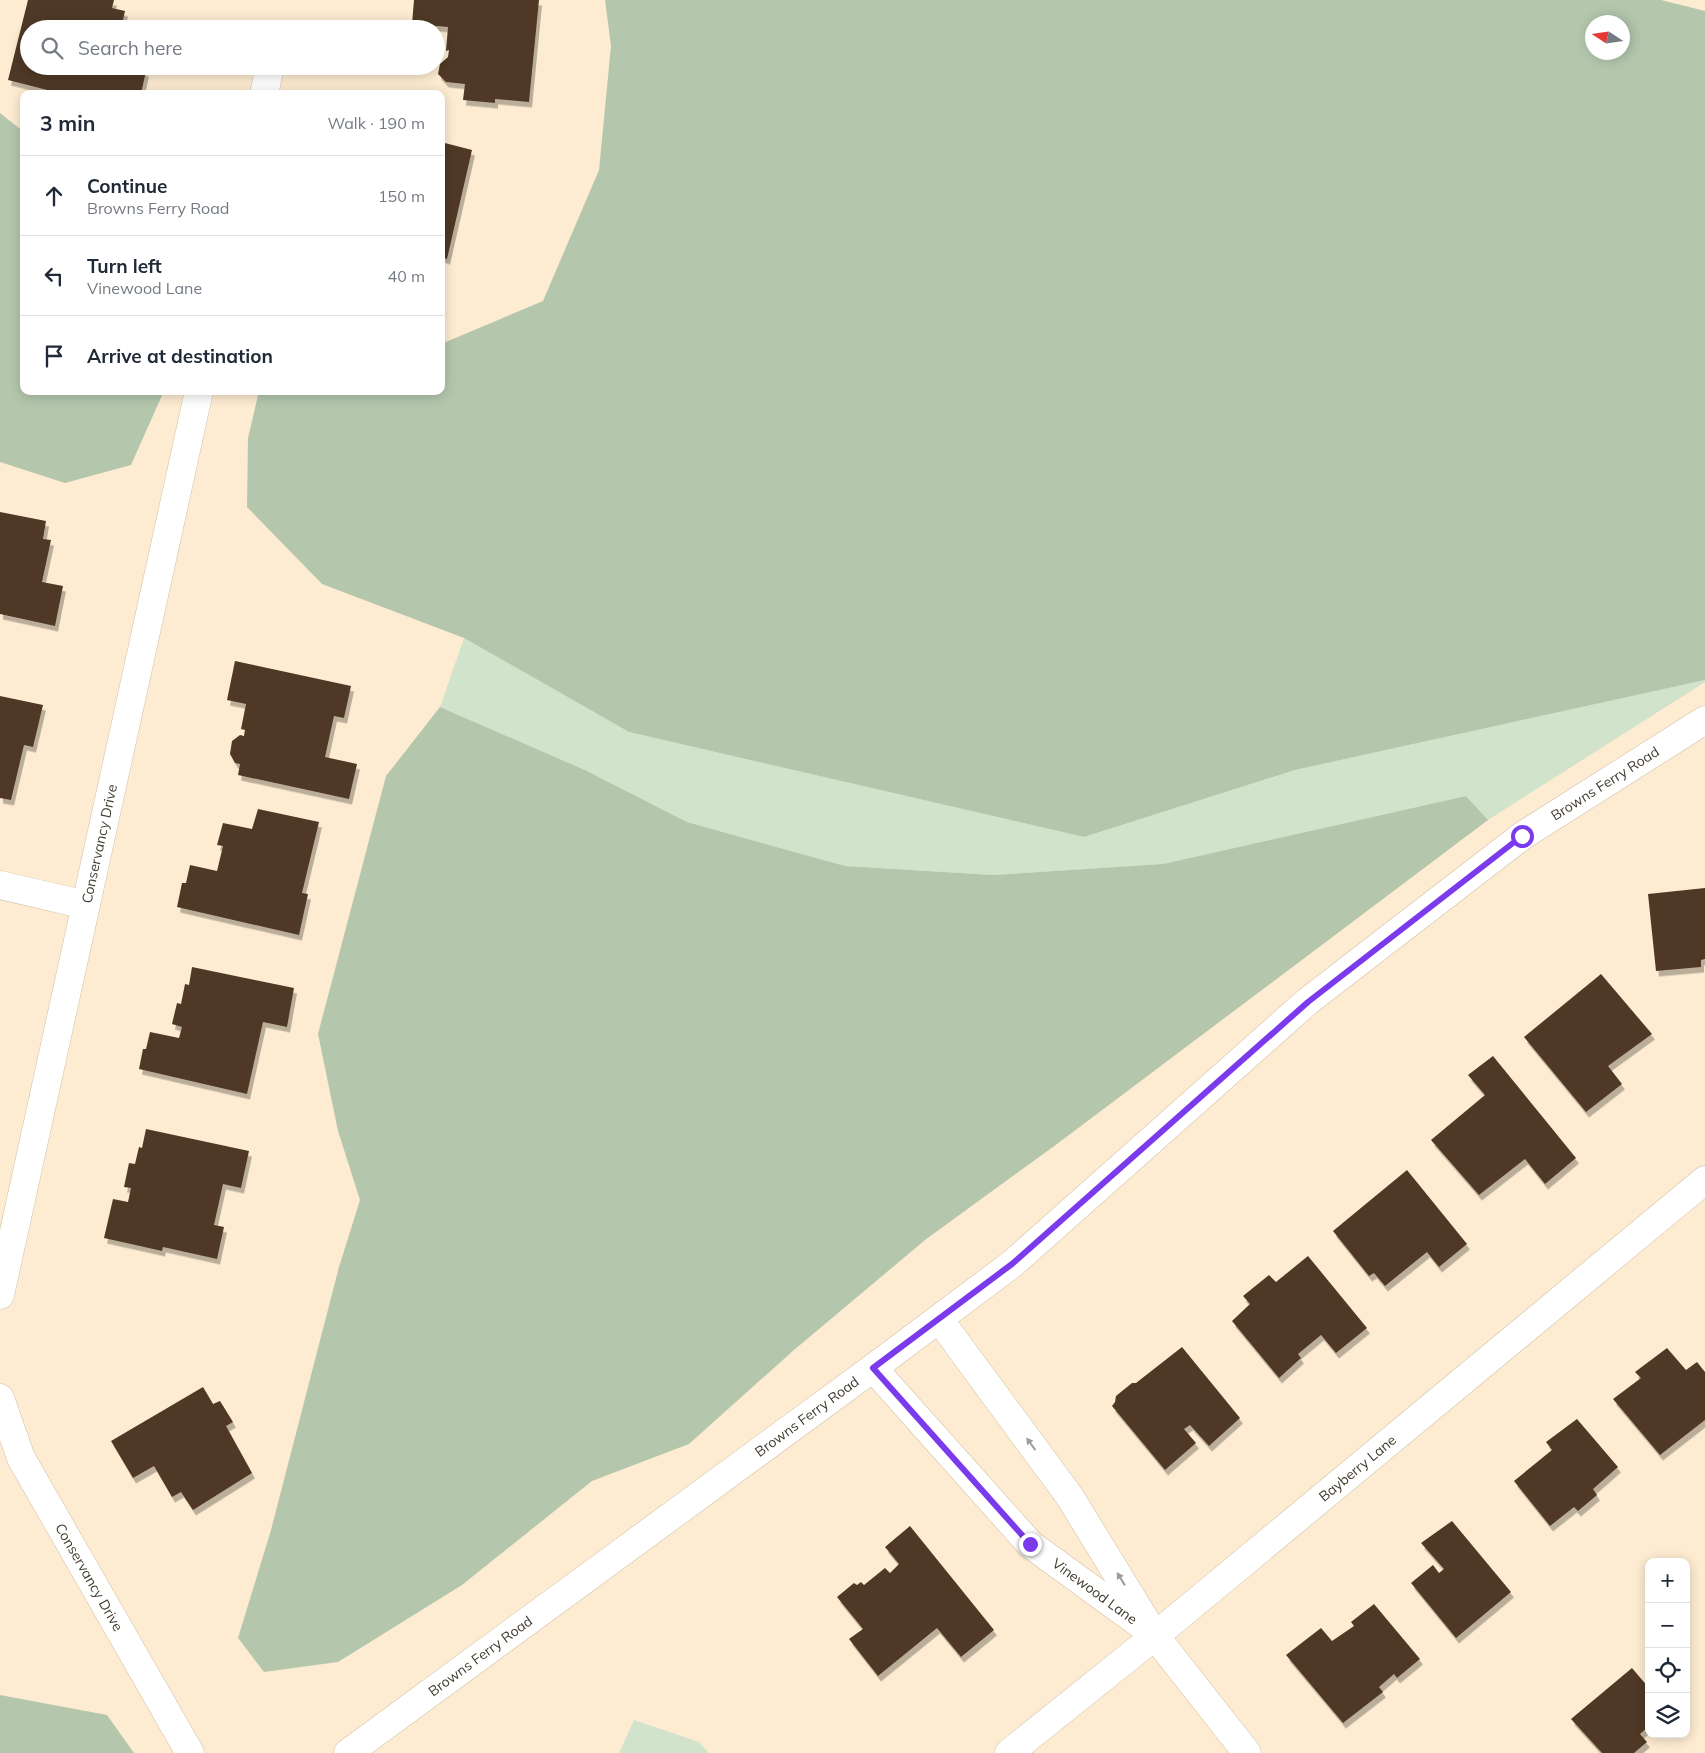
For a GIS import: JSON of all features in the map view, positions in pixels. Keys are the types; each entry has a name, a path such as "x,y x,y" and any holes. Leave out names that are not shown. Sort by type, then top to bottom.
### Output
{"street":[{"path":"265,90 268,75"},
{"name":"Conservancy Drive","path":"0,1295 198,395"},
{"name":"Browns Ferry Road","path":"348,1753 1012,1264 1316,996 1522,836 1705,720"},
{"path":"0,885 86,905"},
{"name":"Bayberry Lane","path":"1008,1753 1156,1636 1705,1180"},
{"name":"Vinewood Lane","path":"939,1319 1070,1497 1156,1636 1247,1753"},
{"name":"Vinewood Lane","path":"873,1368 1030,1544 1156,1636"},
{"name":"Conservancy Drive","path":"0,1398 21,1458 190,1753"}],"green space":[{"path":"605,0 1661,0 1705,11 1705,680 1295,770 1084,837 629,732 464,638 322,584 247,507 248,438 258,395 445,395 445,342 543,301 599,170 611,46"},
{"path":"0,113 20,129 20,395 162,395 131,465 65,483 0,462"},
{"path":"464,638 629,732 1084,837 1295,770 1705,680 1705,682 1488,820 1466,796 1163,864 993,875 845,866 687,822 585,770 440,707"},
{"path":"440,707 585,770 687,822 845,866 993,875 1163,864 1466,796 1488,820 1057,1144 925,1240 794,1350 689,1444 592,1481 462,1585 338,1662 264,1672 238,1638 271,1530 339,1267 360,1200 338,1131 318,1034 386,776"},
{"path":"0,1695 107,1715 134,1753 0,1753"},
{"path":"634,1720 699,1742 709,1753 619,1753"}],"building":[{"path":"28,0 114,0 112,8 125,11 123,20 23,20"},
{"path":"414,0 539,0 529,102 495,99 495,103 463,100 465,84 446,82 439,75 445,75 445,60 448,57 449,50 446,51 448,27 445,27 445,20 412,20"},
{"path":"20,32 20,75 145,75 142,90 47,90 8,80"},
{"path":"445,143 472,150 447,259 445,258"},
{"path":"0,512 46,521 43,539 51,540 42,582 63,586 55,626 0,614"},
{"path":"235,661 351,686 344,718 334,716 325,757 357,764 349,799 238,775 240,764 235,763 230,754 232,741 240,735 244,736 245,730 241,729 246,704 227,700"},
{"path":"0,696 43,705 33,747 24,745 11,800 0,798"},
{"path":"258,809 319,822 302,893 308,894 299,935 177,907 182,883 186,883 190,865 217,871 223,846 217,845 223,823 252,829"},
{"path":"1705,888 1705,959 1701,960 1701,967 1656,971 1648,894"},
{"path":"192,967 294,988 287,1027 263,1022 247,1094 139,1069 143,1049 146,1049 150,1032 179,1038 182,1027 172,1024 177,1003 181,1004 185,984 189,985"},
{"path":"1601,974 1652,1034 1608,1066 1622,1084 1586,1112 1524,1037"},
{"path":"1493,1056 1576,1158 1545,1184 1525,1159 1479,1195 1431,1140 1485,1095 1468,1075"},
{"path":"146,1129 249,1151 241,1188 223,1184 214,1225 224,1227 217,1259 163,1247 162,1251 104,1238 113,1199 128,1202 131,1188 124,1187 129,1163 135,1164 139,1147 142,1148"},
{"path":"1407,1170 1467,1244 1439,1267 1427,1252 1385,1286 1374,1273 1369,1276 1333,1231"},
{"path":"1308,1256 1367,1328 1336,1353 1321,1335 1298,1354 1301,1358 1279,1378 1232,1321 1250,1304 1243,1296 1269,1275 1276,1282"},
{"path":"1182,1347 1240,1418 1209,1446 1190,1425 1184,1429 1196,1443 1165,1470 1112,1406 1116,1396"},
{"path":"1667,1348 1686,1370 1697,1362 1705,1372 1705,1420 1660,1455 1613,1399 1641,1378 1635,1372"},
{"path":"203,1387 213,1404 220,1401 233,1422 226,1426 252,1473 193,1510 181,1492 172,1497 154,1466 133,1478 111,1441"},
{"path":"1577,1419 1618,1467 1593,1489 1597,1495 1578,1511 1574,1507 1550,1526 1514,1481 1552,1450 1546,1442"},
{"path":"1452,1521 1511,1592 1456,1638 1411,1583 1433,1565 1439,1573 1444,1569 1421,1543"},
{"path":"910,1526 994,1630 961,1657 937,1628 878,1676 849,1639 863,1629 837,1597 854,1583 857,1585 861,1582 864,1585 885,1568 890,1573 899,1564 885,1547"},
{"path":"1374,1604 1420,1659 1397,1678 1394,1674 1379,1687 1383,1692 1343,1723 1286,1655 1321,1628 1332,1641 1354,1626 1351,1622"},
{"path":"1632,1668 1645,1683 1645,1730 1640,1734 1647,1742 1634,1753 1602,1753 1571,1719"}],"route":[{"path":"1030,1544 873,1368 1012,1264 1308,1002 1522,836"}]}
